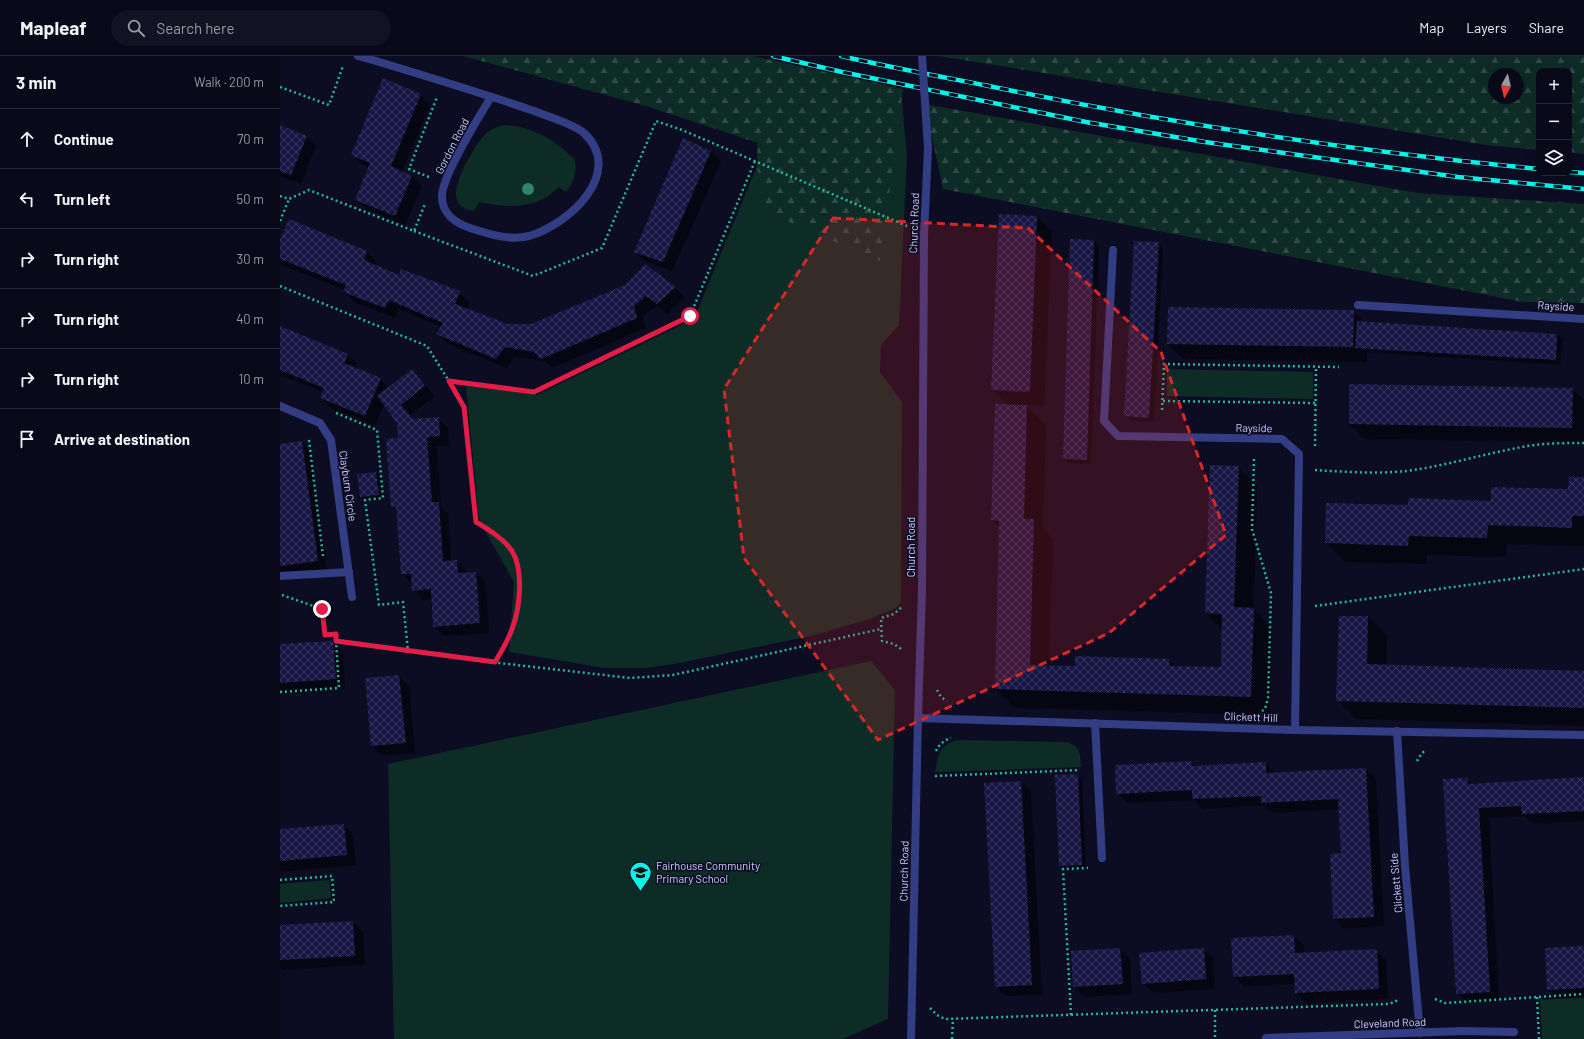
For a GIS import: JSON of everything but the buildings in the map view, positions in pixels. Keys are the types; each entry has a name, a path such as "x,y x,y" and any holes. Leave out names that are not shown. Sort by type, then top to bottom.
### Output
{"street":[{"name":"Gordon Road","path":"358,56 491,97 554,118 582,131 592,142 597,154 598,168 596,182 588,195 573,211 554,225 529,236 516,238 486,234 464,226 450,218 444,207 441,196 446,180 458,154 491,97"},
{"name":"Church Road","path":"911,1039 922,589 924,236 928,148 922,56"},
{"name":"Rayside","path":"1113,250 1104,422 1118,436 1282,439 1299,454 1295,730"},
{"name":"Rayside","path":"1358,305 1584,319"},
{"name":"Clayburn Circle","path":"280,406 320,423 331,440 352,597"},
{"path":"280,576 349,572"},
{"name":"Clickett Hill","path":"918,718 1295,730 1584,735"},
{"path":"1095,723 1102,858"},
{"name":"Clickett Side","path":"1396,731 1405,866 1420,1033"},
{"name":"Cleveland Road","path":"1266,1038 1420,1033 1464,1035 1514,1032"}],"path":[{"path":"280,87 329,105 344,64"},
{"path":"432,93 438,95 409,168 434,179"},
{"path":"280,196 289,199 309,190 533,276 602,248 656,121 755,161 910,228"},
{"path":"449,381 534,392 690,316 755,161"},
{"path":"280,221 289,199"},
{"path":"414,230 426,201"},
{"path":"280,286 427,346 464,407 476,522 503,540 512,552 518,565 519,585 513,629 495,662"},
{"path":"1162,410 1164,364 1339,367"},
{"path":"1315,448 1316,366"},
{"path":"1163,401 1316,403"},
{"path":"331,411 377,430 383,498 366,500 379,605 403,602 408,651"},
{"path":"308,438 326,574"},
{"path":"1315,470 1351,472 1406,471 1459,461 1518,447 1564,443 1584,443"},
{"path":"1254,459 1252,529 1271,593 1268,698 1265,709 1259,714"},
{"path":"1315,463 1315,478"},
{"path":"1313,599 1313,606 1584,570"},
{"path":"280,594 322,609 325,635 336,634 339,688 280,692"},
{"path":"336,641 630,678 673,675 882,629"},
{"path":"936,684 942,697 952,705"},
{"path":"936,752 938,747 945,740 956,736"},
{"path":"1417,762 1422,752 1431,748"},
{"path":"931,776 1084,770"},
{"path":"1071,1015 1063,869 1092,868"},
{"path":"280,880 332,876 334,902 280,906"},
{"path":"1433,998 1445,1003 1584,994"},
{"path":"928,1006 937,1015 946,1019 953,1019 1388,1004 1395,1002 1401,997"},
{"path":"1537,997 1539,1039"},
{"path":"1214,1010 1215,1039"},
{"path":"952,1039 953,1019"}],"highlighted area":[{"path":"833,218 1028,228 1161,352 1226,535 1109,633 878,740 744,558 724,389"}],"green space":[{"path":"463,56 753,56 903,89 880,261 780,218 764,213 757,166 758,143 646,106"},
{"path":"939,56 1584,56 1584,154 1572,152 1572,68 1536,68 1536,150 1486,145"},
{"path":"760,64 901,91 907,157 899,325 881,345 880,372 902,402 901,600 899,605 894,609 869,619 819,634 680,663 646,668 604,668 509,652 514,582 479,520 466,386 537,395 694,319 757,166"},
{"path":"925,104 1417,193 1584,204 1584,303 1523,302 943,189"},
{"path":"504,125 534,131 560,146 575,160 576,169 573,180 566,192 559,187 547,197 531,204 505,206 479,202 474,211 465,209 460,205 456,193 459,179 465,165 481,139 488,132"},
{"path":"1167,369 1313,372 1313,399 1167,396"},
{"name":"Fairhouse Community Primary School","path":"871,661 895,690 888,1019 843,1039 394,1039 388,764"},
{"path":"957,740 1066,742 1075,746 1079,751 1081,767 935,772 940,752 946,745"},
{"path":"329,880 331,898 280,903 280,884"},
{"path":"1584,997 1584,1039 1542,1039 1540,1000"}],"railway":[{"path":"773,56 842,72 1086,122 1205,142 1458,177 1584,189"},
{"path":"841,56 1053,99 1191,124 1330,145 1536,169"},
{"path":"1572,172 1584,173"}],"place":[{"name":"Fairhouse Community Primary School","path":"641,892"}],"route":[{"path":"322,609 325,635 336,634 336,641 495,662 513,629 519,585 518,565 512,552 503,540 476,522 464,407 449,381 534,392 690,316"}]}
